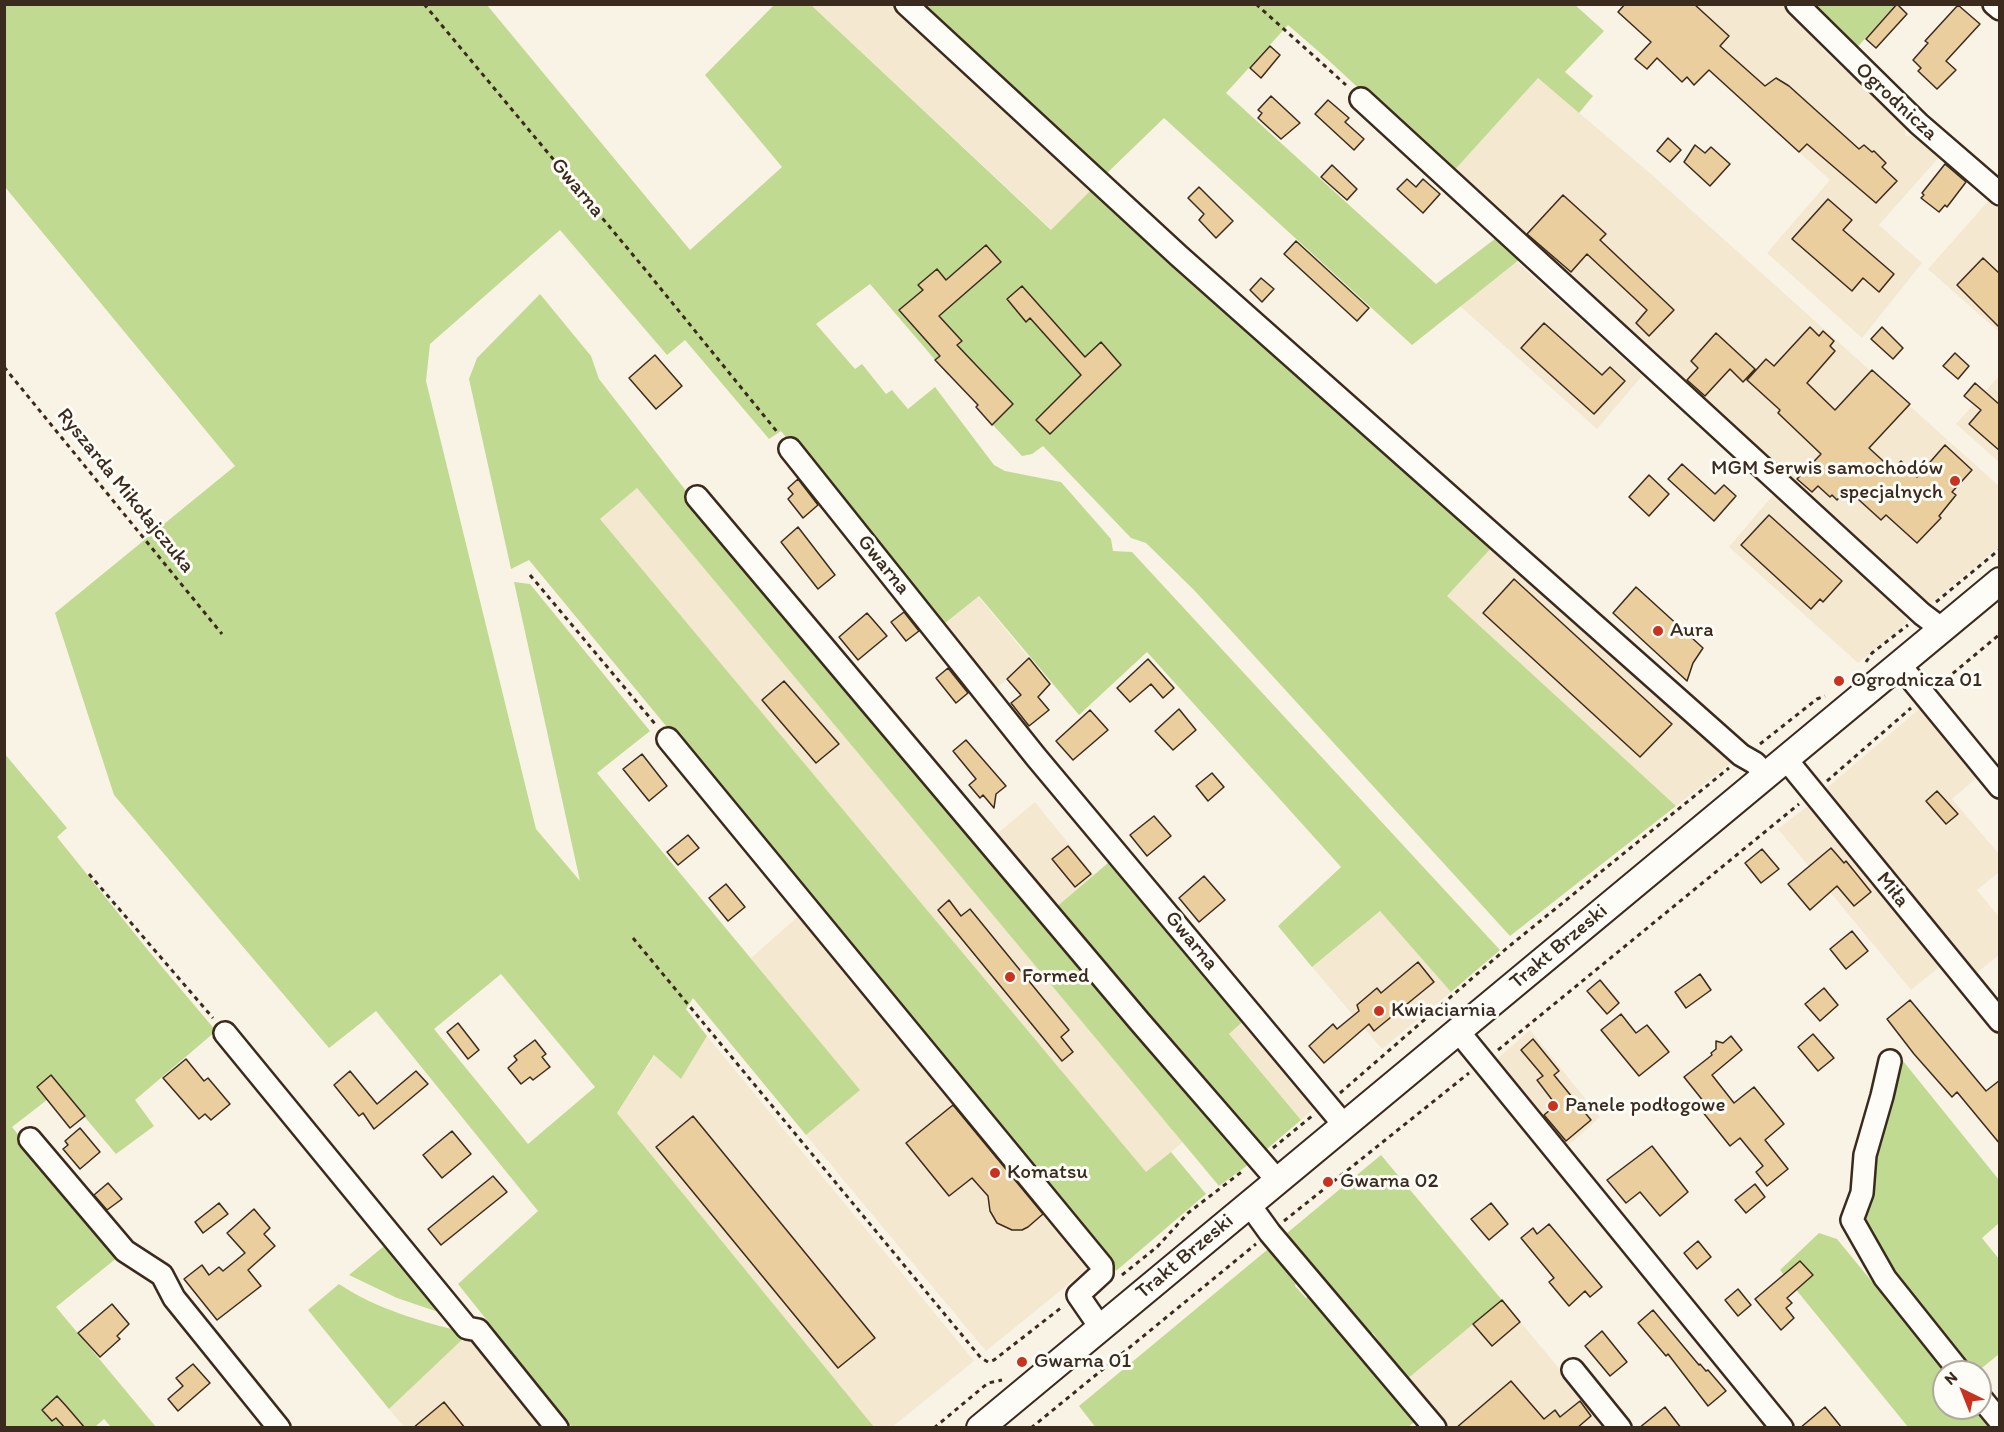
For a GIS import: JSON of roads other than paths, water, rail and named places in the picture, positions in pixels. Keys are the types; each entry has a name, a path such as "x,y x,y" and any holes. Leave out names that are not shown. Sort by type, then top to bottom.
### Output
{"main road":[{"name":"Trakt Brzeski","path":"980,1428 2000,581"}],"street":[{"path":"906,4 1179,256 1766,775"},
{"name":"Ogrodnicza","path":"1797,4 1919,124 2000,195"},
{"path":"1994,4 2000,9"},
{"path":"1361,99 1922,614 1942,629"},
{"name":"Gwarna","path":"790,449 1036,757 1344,1125"},
{"path":"697,497 1132,1013 1277,1180"},
{"path":"1899,664 2000,787"},
{"path":"668,739 1102,1266 1102,1273 1077,1294 1101,1327"},
{"name":"Miła","path":"1785,758 2000,1022"},
{"path":"1458,1030 1782,1428"},
{"path":"225,1033 467,1328 478,1330 557,1428"},
{"path":"1890,1061 1865,1155 1862,1193 1851,1220 1885,1278 1950,1360"},
{"path":"30,1138 125,1251 162,1275 174,1298 279,1428"},
{"path":"1249,1204 1270,1233 1435,1428"},
{"path":"1573,1370 1620,1428"}],"place":[{"name":"MGM Serwis samochodów specjalnych","path":"1955,481"},
{"name":"Aura","path":"1658,631"},
{"name":"Ogrodnicza 01","path":"1839,681"},
{"name":"Formed","path":"1010,977"},
{"name":"Kwiaciarnia","path":"1379,1011"},
{"name":"Panele podłogowe","path":"1553,1106"},
{"name":"Komatsu","path":"995,1173"},
{"name":"Gwarna 02","path":"1328,1182"},
{"name":"Gwarna 01","path":"1022,1362"}]}
